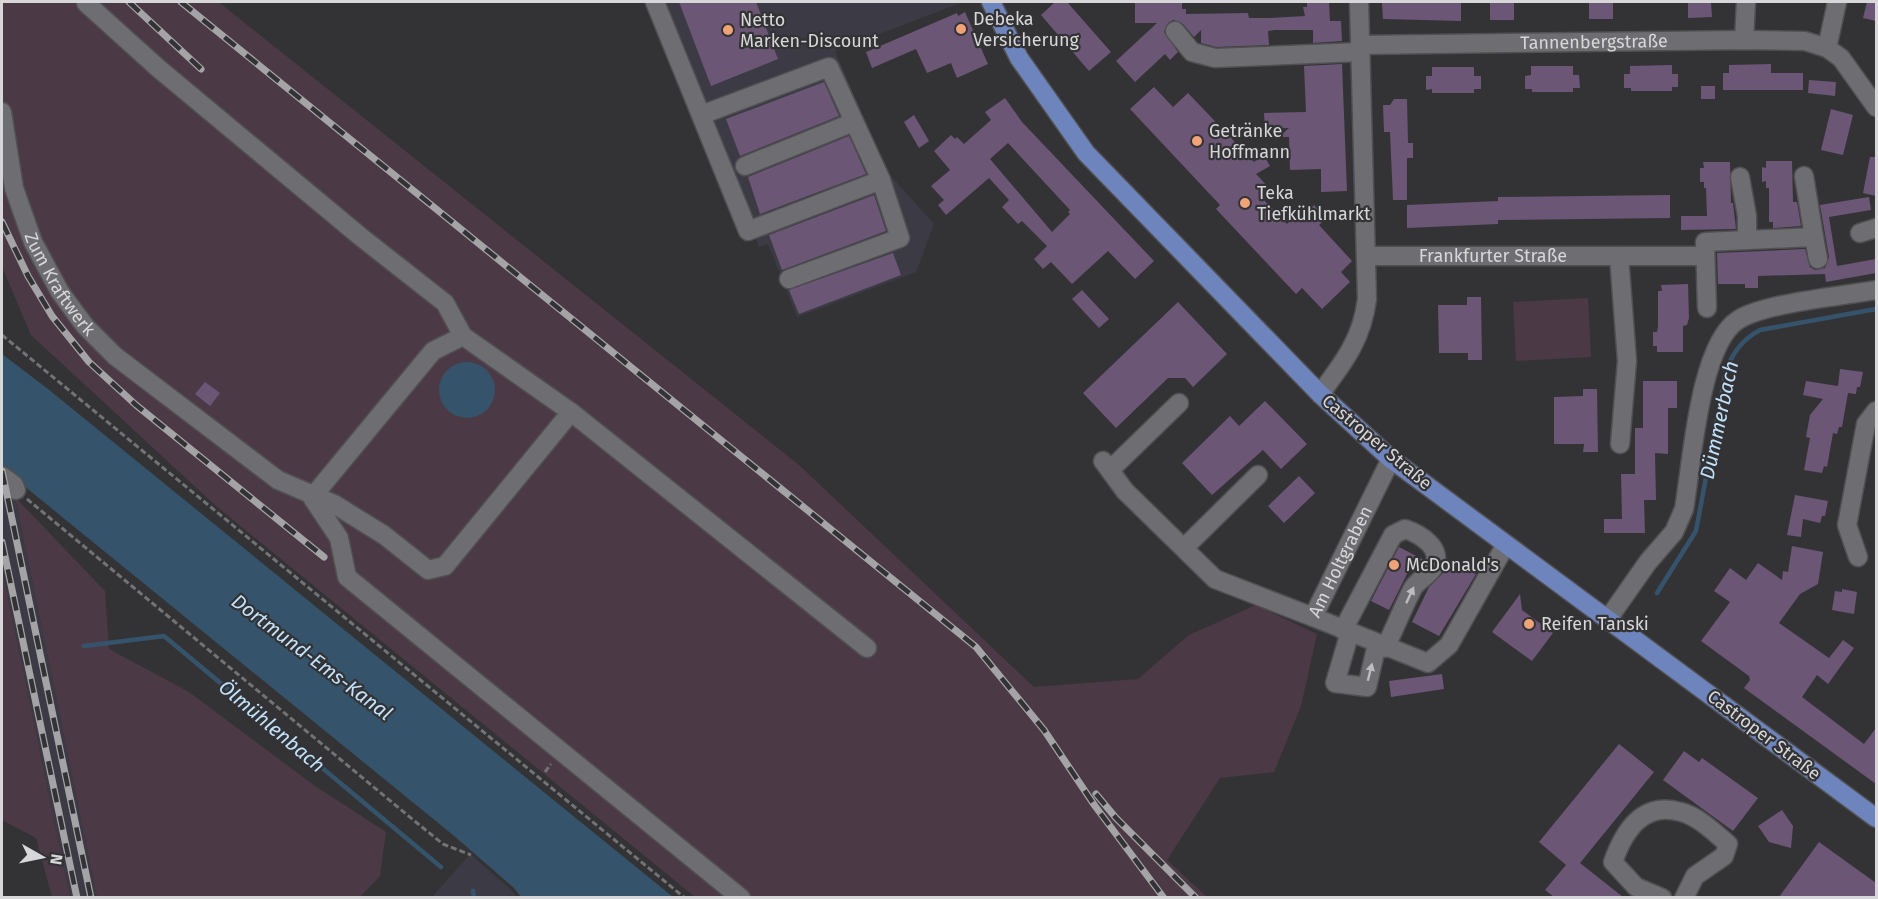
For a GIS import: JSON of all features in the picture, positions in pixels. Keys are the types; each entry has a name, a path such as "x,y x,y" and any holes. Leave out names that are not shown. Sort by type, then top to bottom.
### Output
{"main road":[{"name":"Castroper Straße","path":"991,2 1019,58 1086,153 1320,394 1390,459 1876,818"}],"street":[{"path":"655,2 748,231 881,180"},
{"path":"1320,394 1348,357 1364,323 1367,256 1359,2"},
{"path":"1744,40 1746,2"},
{"path":"1837,2 1827,48 1841,58 1876,107"},
{"path":"86,3 158,68 445,303 463,336 571,412 867,648"},
{"name":"Tannenbergstraße","path":"1175,31 1192,52 1215,58 1360,48 1744,40 1805,41 1827,48"},
{"path":"701,115 829,67 881,180 900,238 789,279"},
{"name":"Zum Kraftwerk","path":"2,112 14,188 33,242 60,292 85,326 115,356 278,480 314,495 384,535 428,570 445,566 571,412"},
{"path":"744,166 854,122"},
{"path":"1804,176 1818,259"},
{"path":"1740,177 1747,216 1748,240"},
{"path":"1707,308 1705,242 1814,237"},
{"name":"Frankfurter Straße","path":"1367,256 1705,255"},
{"path":"1619,256 1627,361 1620,444"},
{"path":"1608,619 1648,562 1674,532 1684,509 1711,360 1728,328 1738,320 1757,311 1876,290"},
{"path":"463,336 433,351 314,495 313,500 339,538 347,577 741,897"},
{"name":"Am Holtgraben","path":"1179,403 1107,466 1125,491 1215,579 1312,617 1390,459"},
{"path":"1858,557 1846,525 1866,424 1876,411"},
{"path":"1184,548 1258,475"},
{"path":"2,476 14,485 16,490"},
{"path":"1405,529 1416,532 1431,544 1436,558 1434,567 1415,585 1381,646 1366,687 1335,683 1346,631 1392,535 1405,529"},
{"path":"1312,617 1428,663 1449,645 1505,546"},
{"path":"1662,897 1636,887 1612,862 1620,840 1633,822 1657,811 1682,812 1728,844 1724,856 1695,876 1684,897"}],"path":[{"path":"2,335 685,897"},
{"path":"16,490 417,824 443,844 471,855"}],"shaded area":[{"path":"2,2 222,2 221,4 799,465 1034,687 1138,679 1189,635 1256,605 1317,634 1301,706 1274,772 1220,778 1167,860 1207,897 695,897 216,506 31,335 2,267"},
{"path":"663,2 963,2 835,51 887,172 934,224 916,272 797,317 768,244 759,247 705,101"},
{"path":"1588,298 1591,357 1516,361 1513,302"},
{"path":"2,488 15,497 97,897 70,897 2,569"},
{"path":"15,497 105,591 109,649 189,692 315,786 386,832 380,876 360,897 97,897"},
{"path":"2,569 70,897 52,897 36,838 2,820"},
{"path":"470,854 510,889 516,897 432,897"}],"water":[{"name":"Dortmund-Ems-Kanal","path":"2,354 673,897 521,897 514,888 453,835 2,468"},
{"path":"461,362 473,362 483,366 491,374 495,390 491,406 483,414 473,418 461,418 451,414 443,406 439,396 439,384 443,374 451,366"}],"building":[{"name":"Netto Marken-Discount","path":"679,2 756,2 778,59 711,86"},
{"path":"1055,2 1067,2 1111,52 1089,71 1041,15"},
{"path":"1135,2 1182,2 1182,9 1186,9 1186,14 1248,13 1249,18 1268,18 1305,16 1303,7 1307,7 1307,2 1329,2 1330,21 1341,21 1342,41 1313,43 1313,30 1275,30 1268,31 1269,45 1216,47 1201,43 1201,30 1194,37 1183,24 1173,20 1168,23 1164,32 1178,52 1170,60 1165,54 1135,82 1116,61 1157,23 1135,23"},
{"path":"1461,2 1461,21 1383,19 1382,3"},
{"path":"1490,2 1514,2 1514,20 1490,20"},
{"path":"1589,2 1613,2 1613,19 1589,19"},
{"path":"1688,2 1711,2 1712,17 1688,18"},
{"path":"1867,2 1876,2 1876,21 1863,18"},
{"path":"965,12 988,64 957,78 951,63 927,73 916,49 872,68 866,52 957,13 958,16"},
{"path":"1342,64 1347,191 1321,192 1321,169 1290,170 1289,137 1279,137 1289,128 1265,129 1264,113 1306,112 1304,66"},
{"path":"1771,64 1771,73 1803,73 1803,90 1723,90 1723,73 1729,73 1729,65"},
{"path":"1672,65 1672,74 1678,74 1678,87 1672,87 1672,91 1631,91 1631,88 1624,88 1624,74 1630,74 1630,66"},
{"path":"1531,66 1573,66 1573,75 1579,75 1580,88 1573,88 1573,92 1532,92 1532,89 1525,89 1525,76 1531,75"},
{"path":"1432,67 1474,67 1474,76 1481,76 1481,89 1474,89 1474,93 1432,93 1432,89 1426,90 1426,76 1432,76"},
{"path":"1809,80 1836,82 1835,96 1808,93"},
{"path":"824,82 839,116 740,156 726,119"},
{"path":"1701,86 1715,86 1715,99 1701,99"},
{"path":"1154,87 1173,107 1188,93 1254,162 1263,154 1270,166 1256,174 1271,190 1262,198 1287,224 1293,218 1296,222 1314,205 1326,219 1319,225 1352,261 1341,272 1350,282 1322,309 1302,288 1296,294 1216,209 1220,205 1130,109"},
{"path":"1005,98 1022,122 1154,261 1135,279 1108,251 1072,284 1051,262 1043,269 1034,259 1047,246 1022,221 1018,224 1002,207 1009,200 989,178 946,215 938,205 944,200 931,186 950,170 934,151 951,135 964,144 991,120 985,112","holes":["1008,143 1070,210 1068,212 1070,214 1052,232 990,159"]},
{"path":"1394,99 1407,99 1408,143 1413,143 1413,158 1407,158 1407,200 1393,200 1390,132 1384,132 1383,105 1390,105"},
{"path":"1831,109 1853,115 1843,155 1821,150"},
{"path":"914,115 929,141 919,148 904,122"},
{"path":"849,136 866,174 760,214 748,177"},
{"path":"1870,157 1876,157 1876,196 1863,193"},
{"path":"1766,161 1792,161 1793,202 1797,202 1801,226 1773,228 1773,222 1769,222 1769,188 1766,188 1766,181 1762,182 1762,167 1766,168"},
{"path":"1703,162 1730,162 1731,203 1733,203 1736,229 1681,230 1681,216 1707,216 1706,188 1704,188 1704,182 1700,182 1700,168 1704,168"},
{"path":"874,195 886,231 782,270 769,235"},
{"path":"1670,195 1670,218 1498,220 1498,224 1407,228 1407,205 1498,201 1498,197"},
{"path":"1869,197 1871,210 1829,217 1837,266 1876,259 1876,273 1826,282 1825,274 1758,276 1758,288 1745,288 1745,284 1718,284 1717,253 1805,249 1810,267 1815,270 1825,268 1829,257 1820,205"},
{"path":"893,253 901,275 799,314 789,290"},
{"path":"1688,284 1689,318 1687,325 1683,326 1683,352 1657,352 1657,346 1653,346 1653,332 1657,332 1658,326 1658,291 1662,291 1661,285"},
{"path":"1082,290 1109,319 1099,328 1072,299"},
{"path":"1467,297 1481,297 1482,360 1468,360 1468,353 1439,353 1438,305 1467,305"},
{"path":"1178,302 1227,354 1193,387 1185,378 1168,378 1116,428 1083,393"},
{"path":"1840,369 1863,372 1860,387 1857,387 1856,394 1848,393 1842,427 1839,427 1837,434 1833,433 1827,467 1824,466 1822,473 1804,470 1810,438 1806,437 1810,415 1823,399 1803,395 1806,381 1838,386"},
{"path":"1643,381 1677,381 1677,408 1668,408 1668,454 1655,453 1656,500 1644,500 1645,533 1604,533 1604,519 1622,519 1621,474 1635,474 1635,428 1643,428"},
{"path":"205,382 220,393 210,406 195,394"},
{"path":"1583,389 1597,389 1598,452 1583,452 1584,444 1554,444 1554,397 1583,396"},
{"path":"1265,401 1307,444 1281,469 1263,450 1212,495 1182,463 1230,416 1239,426"},
{"path":"1299,476 1315,493 1284,523 1268,506"},
{"path":"1795,495 1828,501 1825,516 1822,516 1820,523 1803,519 1801,537 1787,535"},
{"path":"1792,546 1823,552 1818,584 1800,594 1779,623 1829,658 1843,640 1854,648 1828,684 1817,675 1802,697 1864,744 1876,728 1876,784 1744,688 1750,680 1749,676 1701,641 1730,602 1714,591 1730,568 1746,580 1758,563 1782,580 1783,571 1788,572"},
{"path":"1399,547 1424,560 1413,572 1409,570 1389,610 1371,601"},
{"path":"1447,559 1476,574 1439,636 1412,622 1429,587 1443,573"},
{"path":"1842,589 1857,592 1854,614 1832,610 1835,591 1842,592"},
{"path":"1520,594 1522,610 1553,633 1532,661 1492,632"},
{"path":"1442,674 1444,689 1391,697 1389,681"},
{"path":"1619,744 1654,772 1580,863 1623,897 1554,897 1545,890 1566,865 1539,842"},
{"path":"1684,751 1699,762 1702,758 1758,798 1733,831 1663,780"},
{"path":"1782,810 1793,826 1791,848 1769,842 1758,826"},
{"path":"1819,842 1876,883 1876,897 1779,897"}],"waterway":[{"name":"Dümmerbach","path":"1657,593 1696,531 1726,370 1739,347 1760,330 1876,309"},
{"name":"Ölmühlenbach","path":"84,646 164,636 441,867"},
{"name":"Ölmühlenbach","path":"473,891 474,898"}],"railway":[{"path":"129,2 201,69"},
{"path":"181,2 976,647 1044,730 1095,806 1164,898"},
{"path":"2,222 28,276 52,316 89,362 136,405 324,557"},
{"path":"2,471 91,898"},
{"path":"2,542 77,898"},
{"path":"1096,794 1116,818 1196,898"}],"place":[{"name":"Debeka Versicherung","path":"961,29"},
{"name":"Netto Marken-Discount","path":"728,30"},
{"name":"Getränke Hoffmann","path":"1197,141"},
{"name":"Teka Tiefkühlmarkt","path":"1245,203"},
{"name":"McDonald's","path":"1394,565"},
{"name":"Reifen Tanski","path":"1529,624"}]}
